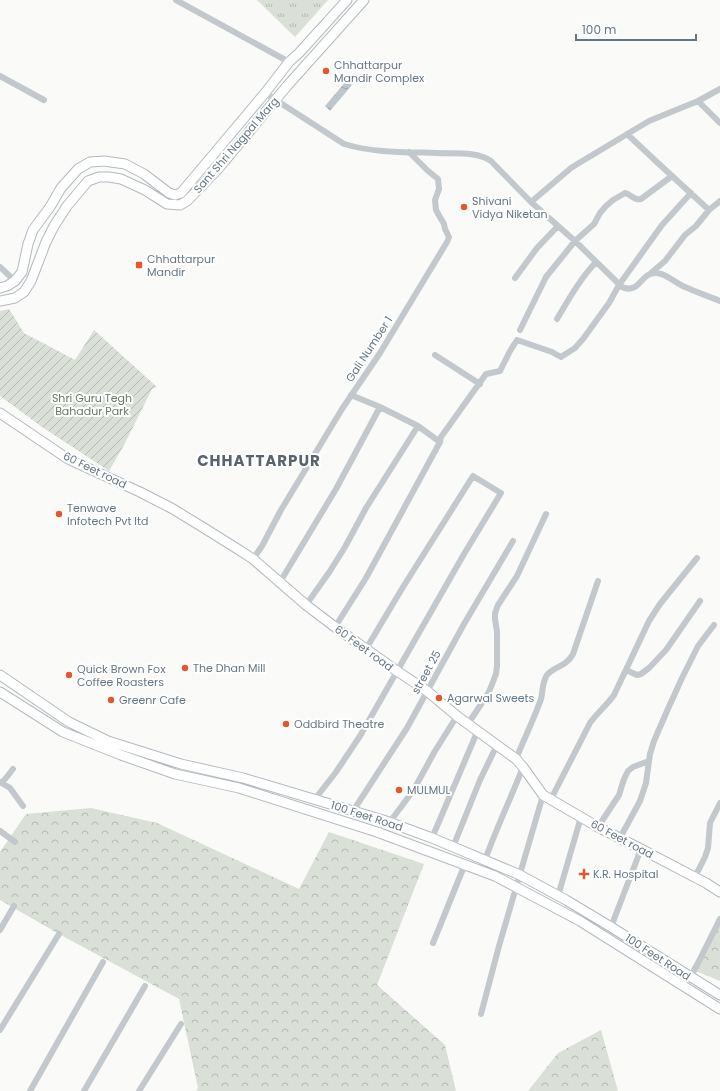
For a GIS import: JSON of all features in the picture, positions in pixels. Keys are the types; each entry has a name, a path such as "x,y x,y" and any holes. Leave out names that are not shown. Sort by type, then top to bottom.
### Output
{"street":[{"path":"176,0 289,62"},
{"name":"Sant Shri Nagpal Marg","path":"15,281 22,272 28,244 33,230 50,207 61,188 78,169 90,162 104,161 125,164 144,174 169,193 175,195 181,193 266,93 289,62 347,0"},
{"name":"Sant Shri Nagpal Marg","path":"0,301 15,298 24,292 31,281 46,242 54,226 67,206 88,181 99,177 121,179 145,190 167,204 180,205 188,201 218,169 301,69 364,0"},
{"path":"0,69 0,76 44,100"},
{"path":"532,202 571,168 627,134 649,121 698,101 720,89"},
{"path":"266,93 344,144 363,149 482,156 491,161 619,285 626,289 632,289 639,284 645,277 665,261 685,235 696,226 720,201"},
{"path":"698,101 720,123"},
{"path":"627,134 710,210"},
{"name":"Gali Number 1","path":"253,559 351,395 380,353 432,268 449,237 436,210 435,200 439,189 438,179 409,152"},
{"path":"520,330 546,277 575,242 591,227 600,213 613,200 625,193 636,199 641,199 672,176"},
{"path":"335,627 366,578 440,442 441,437 486,374 500,371 517,340 552,352 561,357 576,348 609,303 619,285 662,225 691,193"},
{"path":"515,278 537,248 558,226"},
{"path":"557,319 586,272 596,262"},
{"path":"0,267 15,281 0,288"},
{"path":"651,273 656,272 666,275 684,287 720,301"},
{"path":"435,355 480,384"},
{"path":"351,395 380,407 418,426 440,442"},
{"path":"280,582 336,489 380,407"},
{"name":"60 Feet road","path":"0,413 68,459 173,509 253,559 306,605 397,672 427,691 468,724 516,759 547,797 598,827 695,877 720,892"},
{"path":"306,605 330,571 366,508 418,426"},
{"path":"315,799 336,772 360,736 501,493 473,476 366,649"},
{"path":"468,724 489,692 496,674 497,632 495,613 498,605 517,576 546,514"},
{"name":"street 25","path":"353,811 407,728 464,624 513,541"},
{"path":"481,1014 516,887 547,797 587,728 597,713 610,701 614,695 653,615 697,558"},
{"path":"516,759 541,698 544,682 547,676 569,661 573,654 598,581"},
{"path":"626,670 637,675 650,668 666,650 700,601"},
{"path":"620,838 642,796 654,741 698,646 714,625"},
{"name":"100 Feet Road","path":"0,675 69,722 108,741 181,764 243,778 353,811 432,838 520,875 611,927 720,995"},
{"name":"100 Feet Road","path":"0,692 63,732 121,755 175,774 239,788 377,832 495,876 580,921 720,1009"},
{"path":"389,823 416,786 435,751 458,716"},
{"path":"432,838 478,730"},
{"path":"453,847 480,780 497,745"},
{"path":"598,827 619,795 628,771 633,767 649,761"},
{"path":"485,860 523,767"},
{"path":"13,769 1,783 10,788 23,806"},
{"path":"200,779 202,769"},
{"path":"695,877 705,858 708,848 710,823 720,803"},
{"path":"558,896 581,817"},
{"path":"0,831 16,842"},
{"path":"611,927 641,849"},
{"path":"433,943 465,864"},
{"path":"0,930 14,906"},
{"path":"691,977 720,919"},
{"path":"0,1030 59,934"},
{"path":"30,1091 103,962"},
{"path":"84,1091 145,986"},
{"path":"139,1091 181,1024"}],"green space":[{"path":"257,0 328,0 295,37"},
{"name":"Shri Guru Tegh Bahadur Park","path":"9,309 24,333 75,360 94,330 157,387 152,389 124,445 109,471 42,427 0,396 0,311"},
{"path":"91,808 157,823 299,889 329,832 424,864 377,985 445,1045 456,1091 196,1091 198,1088 179,999 0,900 0,852 26,814"},
{"path":"720,922 720,981 691,969"},
{"path":"601,1030 618,1091 528,1091 558,1053"}],"water":[{"path":"347,80 352,85 330,111 325,106"}],"place":[{"name":"Chhattarpur Mandir Complex","path":"326,71"},
{"name":"Shivani Vidya Niketan","path":"464,207"},
{"name":"Chhattarpur Mandir","path":"139,265"},
{"name":"Tenwave Infotech Pvt ltd","path":"59,514"},
{"name":"The Dhan Mill","path":"185,668"},
{"name":"Quick Brown Fox Coffee Roasters","path":"69,675"},
{"name":"Agarwal Sweets","path":"439,698"},
{"name":"Greenr Cafe","path":"111,700"},
{"name":"Oddbird Theatre","path":"286,724"},
{"name":"MULMUL","path":"399,790"},
{"name":"K.R. Hospital","path":"584,874"}],"district":[{"name":"CHHATTARPUR","path":"259,461"}]}
